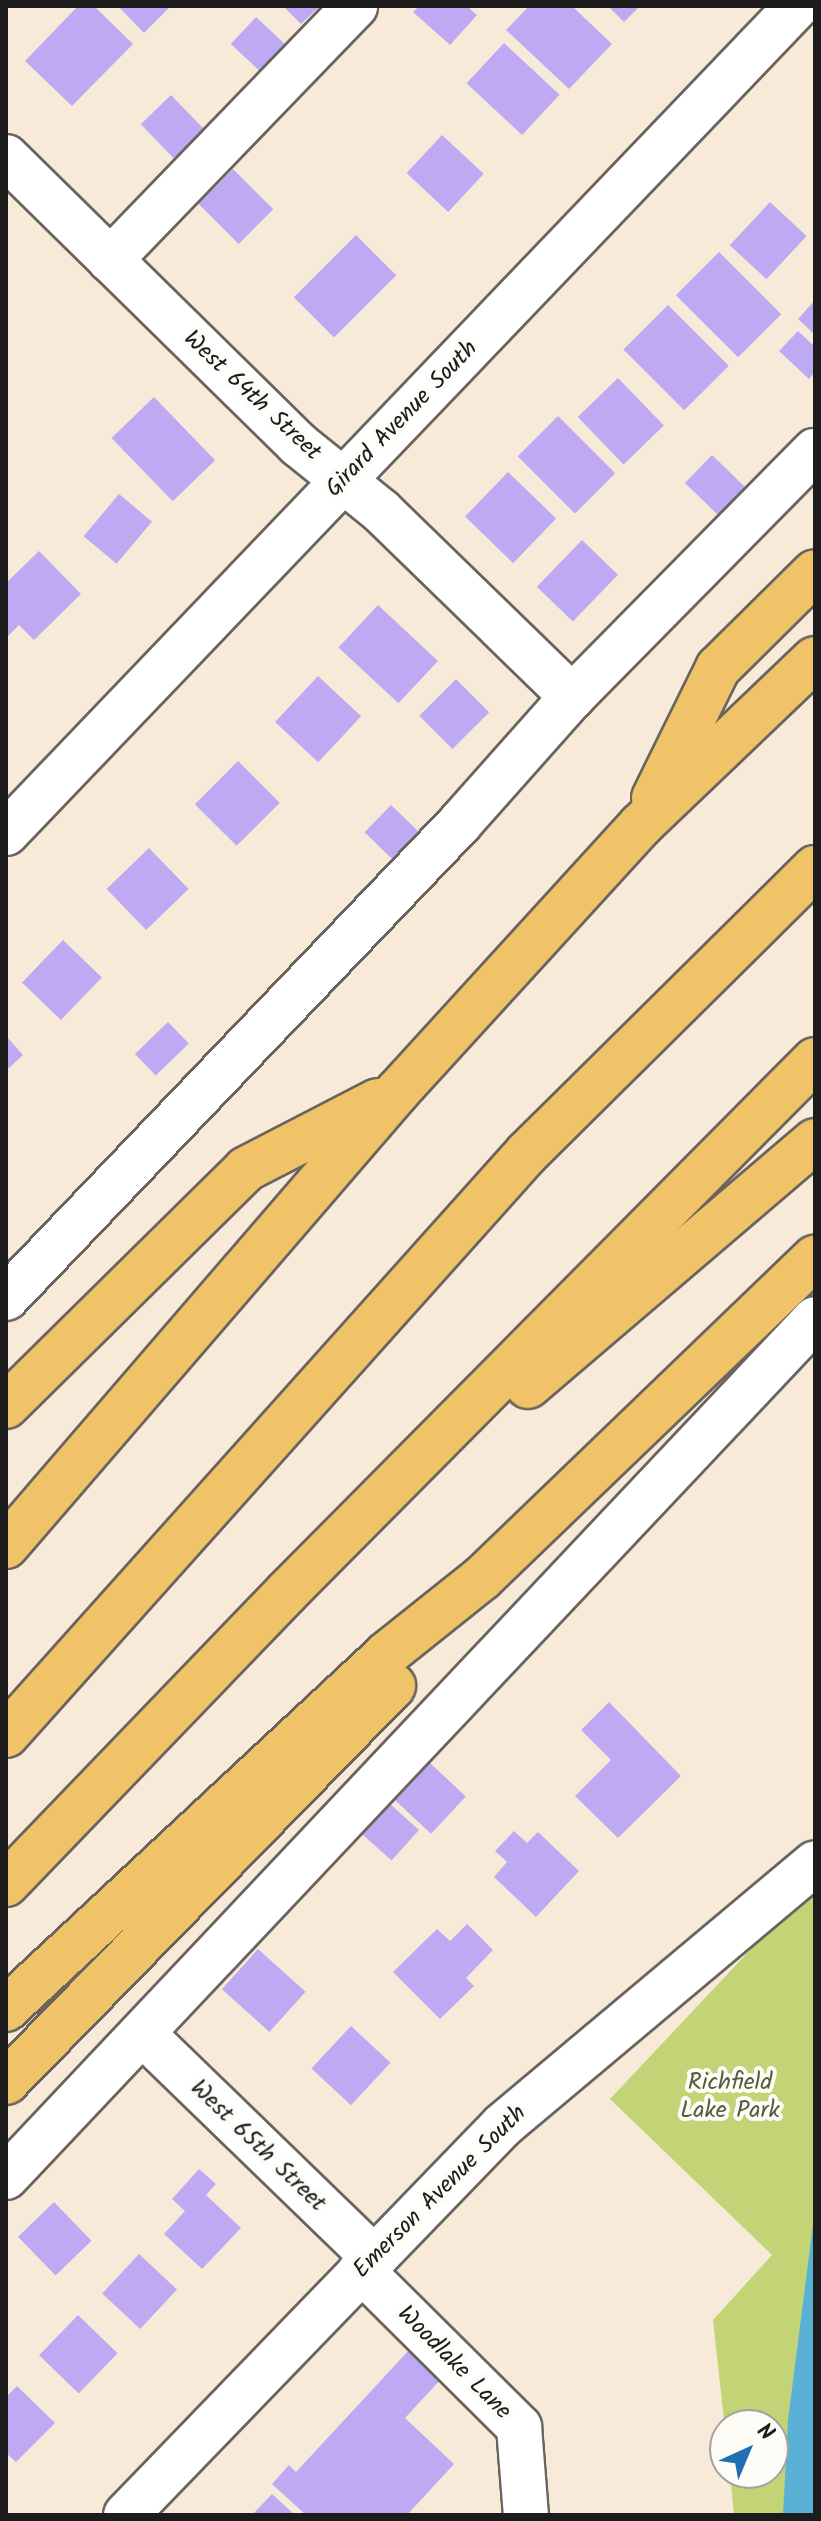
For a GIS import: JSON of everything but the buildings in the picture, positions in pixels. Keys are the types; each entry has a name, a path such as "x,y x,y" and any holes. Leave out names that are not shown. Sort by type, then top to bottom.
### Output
{"highway":[{"path":"641,825 718,668 815,572"},
{"path":"6,1546 398,1091 641,825 815,659"},
{"path":"6,1735 526,1154 815,868"},
{"path":"6,1884 286,1593 815,1060"},
{"path":"6,1406 246,1169 398,1091"},
{"path":"286,1593 815,1141"},
{"path":"6,2009 388,1653 482,1578 815,1258"},
{"path":"6,2082 407,1672 482,1578"}],"street":[{"path":"110,260 355,6"},
{"name":"Girard Avenue South","path":"6,833 797,6"},
{"name":"West 64th Street","path":"6,157 299,445 343,480 572,697"},
{"path":"6,1298 460,823 572,697 815,451"},
{"path":"6,2177 144,2035 815,1319"},
{"name":"Emerson Avenue South","path":"126,2515 503,2125 815,1863"},
{"name":"West 65th Street","path":"144,2035 367,2264"},
{"name":"Woodlake Lane","path":"367,2264 519,2427 526,2515"}],"green space":[{"name":"Richfield Lake Park","path":"815,1881 815,2515 734,2515 732,2489 789,2489 789,2409 723,2409 713,2320 772,2255 610,2099"}],"water":[{"path":"815,2209 815,2515 783,2515 784,2489 789,2489 789,2412"}]}
